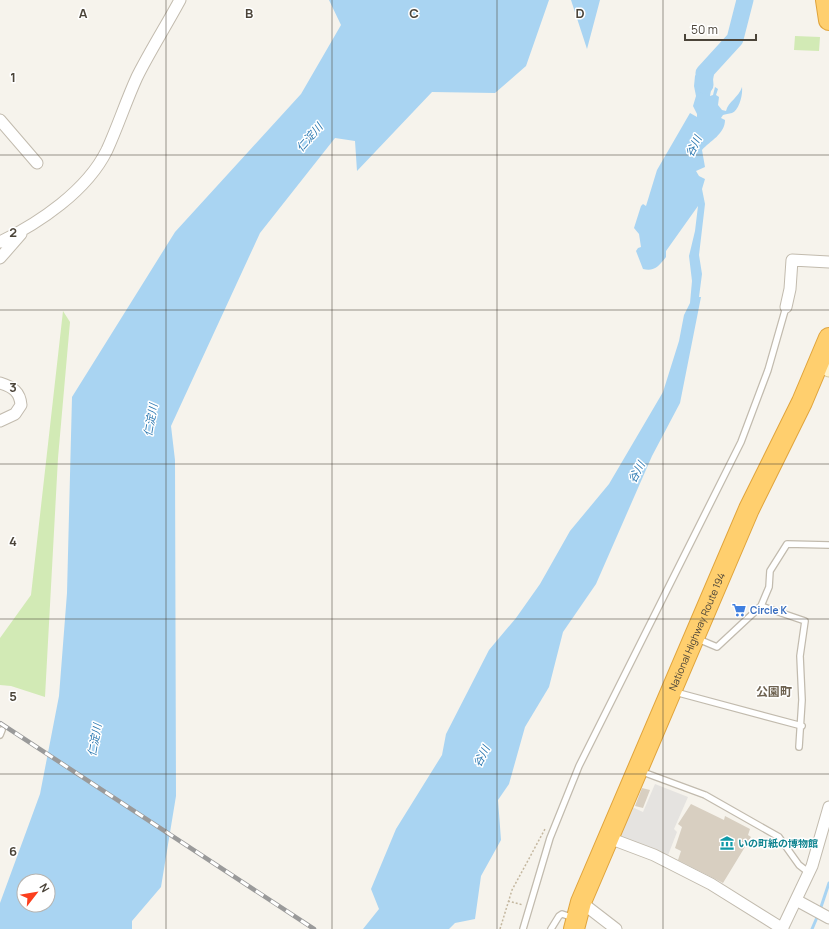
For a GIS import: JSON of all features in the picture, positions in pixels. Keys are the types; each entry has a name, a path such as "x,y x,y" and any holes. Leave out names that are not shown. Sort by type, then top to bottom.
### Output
{"highway":[{"path":"826,0 829,20"},
{"name":"National Highway Route 194","path":"577,916 749,509 802,402 827,343"}],"street":[{"path":"0,242 24,230 58,207 96,167 106,151 137,77 180,0"},
{"path":"0,120 37,163"},
{"path":"0,258 24,230"},
{"path":"786,307 790,289 792,260 829,262"},
{"path":"827,343 829,369"},
{"path":"0,383 12,387 20,396 21,405 15,414 0,421"},
{"path":"609,838 654,855 711,884 782,929 808,872 829,807"},
{"path":"796,900 829,918"},
{"path":"577,916 616,929"}],"lane":[{"path":"523,929 550,838 579,766 741,442 768,370 786,307"},
{"path":"694,638 717,647 761,606 769,587 770,571 788,544 829,545"},
{"path":"761,606 805,621 800,656 802,726 799,748"},
{"path":"671,691 802,726"},
{"path":"638,770 705,795 779,837 799,865 808,872"},
{"path":"551,929 558,916 562,914 577,916"}],"path":[{"path":"500,929 508,901 545,828"},
{"path":"508,901 529,906"}],"green space":[{"path":"795,36 820,37 819,51 794,50"},
{"path":"63,311 70,322 58,458 45,697 11,686 0,685 0,638 31,595"}],"shaded area":[{"path":"655,784 688,797 674,829 677,832 667,858 620,837 632,807 643,812"}],"water":[{"name":"仁淀川","path":"329,0 549,0 526,66 495,93 432,92 357,171 355,141 335,138 260,233 171,426 175,460 176,796 161,887 132,921 132,929 0,929 0,903 40,794 59,696 67,593 72,397 175,232 301,94 341,25"},
{"path":"571,0 600,0 587,49"},
{"path":"705,60 715,69 710,96 713,95 715,87 718,89 716,95 719,97 718,105 722,110 726,111 741,91 742,87 742,90 737,109 732,113 723,115 721,118 725,120 723,129 702,150 705,167 696,171 699,176 705,179 702,189 705,204 699,255 702,274 699,297 701,297 680,403 652,456 596,584 563,632 549,687 525,727 509,784 498,800 501,840 481,876 475,919 455,923 449,929 363,929 379,909 371,889 396,829 442,755 446,734 489,650 516,618 540,584 570,531 609,484 663,392 679,341 684,315 690,303 692,281 689,256 695,231 698,206 666,251 666,257 659,266 653,269 643,269 636,251 641,247 639,234 634,228 641,206 643,204 646,206 657,170 690,113 697,117 693,106 696,96 694,86 695,76"}],"building":[{"path":"642,788 650,790 643,808 635,806"},
{"name":"いの町紙の博物館","path":"691,804 724,820 725,816 750,829 748,835 751,837 723,883 678,860 681,851 675,848 682,827 678,824"}],"waterway":[{"name":"谷川","path":"705,85 704,73 735,39 745,0"},
{"path":"820,910 829,883"},
{"path":"812,929 818,915"}],"railway":[{"path":"0,723 314,929"}],"place":[{"name":"Circle K","path":"739,610"},
{"name":"いの町紙の博物館","path":"727,843"}],"district":[{"name":"公園町","path":"774,691"}]}
